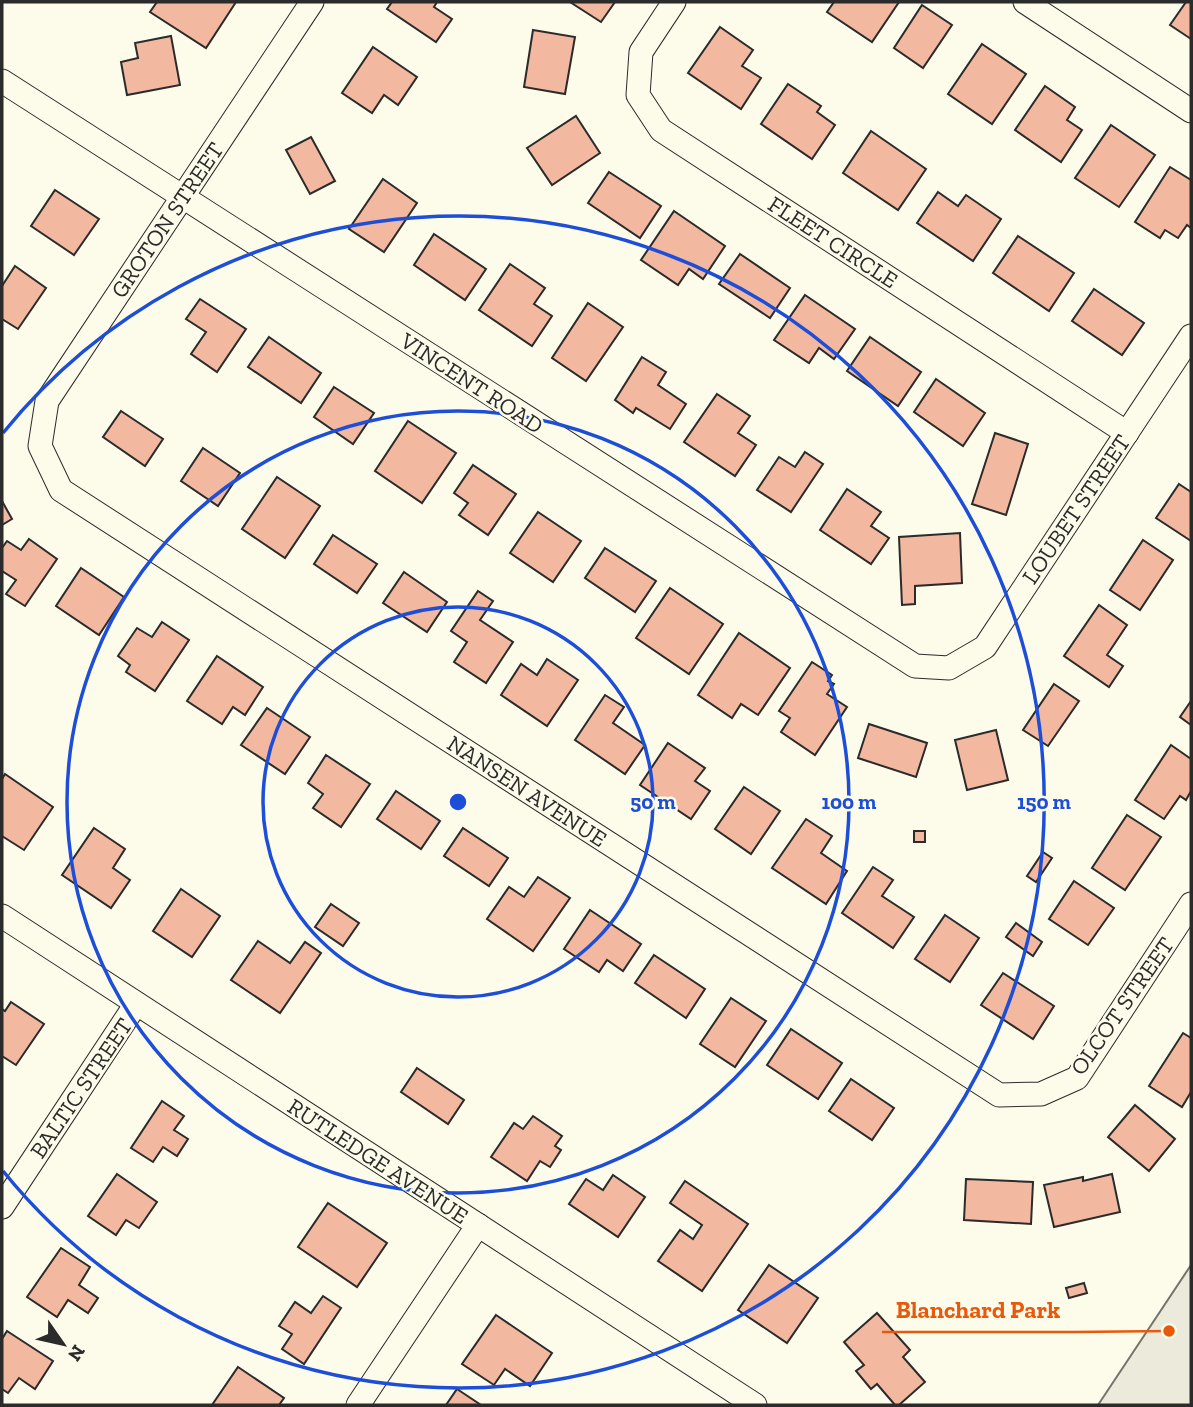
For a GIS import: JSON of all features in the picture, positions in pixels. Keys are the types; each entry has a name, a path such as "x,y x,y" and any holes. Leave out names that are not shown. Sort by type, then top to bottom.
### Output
{"street":[{"name":"GROTON STREET","path":"40,446 47,401 312,2"},
{"name":"FLEET CIRCLE","path":"674,2 641,52 638,95 661,130 1127,433"},
{"path":"1026,2 1191,111"},
{"name":"VINCENT ROAD","path":"2,81 915,666 949,668"},
{"name":"LOUBET STREET","path":"949,668 985,647 1191,336"},
{"name":"NANSEN AVENUE","path":"40,446 61,490 999,1095 1041,1094"},
{"name":"OLCOT STREET","path":"1041,1094 1077,1078 1191,904"},
{"name":"RUTLEDGE AVENUE","path":"2,916 755,1405"},
{"name":"BALTIC STREET","path":"2,1207 136,1004"},
{"path":"358,1405 478,1225"}],"shaded area":[{"path":"1191,1265 1191,1405 1098,1405 1104,1396"}],"building":[{"path":"157,2 236,2 206,48 150,12"},
{"path":"392,2 437,2 434,7 452,19 436,42 387,9"},
{"path":"570,2 615,2 601,22"},
{"path":"834,2 899,2 872,42 827,12"},
{"path":"1186,2 1191,2 1191,39 1170,25"},
{"path":"922,5 952,25 923,68 894,48"},
{"path":"720,27 753,50 742,66 761,78 741,109 688,73"},
{"path":"533,30 575,37 565,94 524,87"},
{"path":"171,36 180,85 127,95 121,62 138,58 135,43"},
{"path":"982,44 1026,74 992,124 948,94"},
{"path":"373,47 417,77 398,105 384,95 372,113 342,93"},
{"path":"788,84 821,106 817,112 835,125 812,159 761,124"},
{"path":"1045,86 1075,107 1067,120 1082,130 1061,162 1015,130"},
{"path":"576,116 600,153 552,185 527,148"},
{"path":"1111,125 1155,155 1119,207 1075,178"},
{"path":"871,131 926,169 898,210 843,173"},
{"path":"311,137 335,181 310,194 286,150"},
{"path":"1170,167 1191,180 1191,228 1187,225 1178,238 1165,230 1160,238 1135,222"},
{"path":"609,172 661,206 640,238 588,203"},
{"path":"383,179 417,203 384,252 349,229"},
{"path":"55,190 99,219 74,255 31,226"},
{"path":"938,192 958,206 966,195 1001,219 973,261 917,223"},
{"path":"674,211 725,246 703,279 689,269 678,285 641,260"},
{"path":"434,234 486,269 465,300 414,265"},
{"path":"1018,236 1074,273 1049,311 993,273"},
{"path":"740,254 790,288 770,318 719,284"},
{"path":"510,264 545,288 534,304 552,316 532,346 479,310"},
{"path":"15,266 46,288 18,329 2,319 2,286"},
{"path":"1094,289 1144,323 1122,355 1072,321"},
{"path":"805,295 855,329 834,359 819,348 809,363 774,340"},
{"path":"200,299 246,329 217,372 191,354 206,332 186,319"},
{"path":"588,303 623,327 586,381 552,358"},
{"path":"269,337 321,373 301,403 248,367"},
{"path":"870,337 921,372 898,406 847,371"},
{"path":"642,357 666,372 658,385 686,404 670,429 636,408 633,413 615,400"},
{"path":"936,379 985,413 963,446 914,412"},
{"path":"334,387 374,413 353,444 314,417"},
{"path":"717,394 750,416 738,433 756,445 735,476 684,442"},
{"path":"121,411 163,439 145,466 103,437"},
{"path":"408,421 456,453 422,503 375,471"},
{"path":"995,433 1028,444 1006,515 972,504"},
{"path":"203,448 240,473 218,506 181,481"},
{"path":"805,452 823,464 791,512 757,490 779,457 795,467"},
{"path":"473,465 516,494 488,535 459,515 468,503 454,493"},
{"path":"277,477 320,506 285,558 242,529"},
{"path":"1179,484 1191,492 1191,541 1156,518"},
{"path":"847,489 881,512 871,526 889,538 871,564 820,530"},
{"path":"2,501 12,519 2,525"},
{"path":"538,512 581,541 553,582 510,553"},
{"path":"960,533 962,583 915,586 915,604 902,605 899,537"},
{"path":"333,535 377,564 357,593 314,564"},
{"path":"29,539 57,559 25,606 6,594 16,580 2,571 2,548 7,541 21,550"},
{"path":"1143,540 1173,560 1140,610 1110,590"},
{"path":"605,548 656,581 635,612 585,578"},
{"path":"81,568 124,597 99,635 56,606"},
{"path":"404,572 447,602 427,632 383,603"},
{"path":"670,588 723,624 689,674 636,638"},
{"path":"478,591 493,601 480,620 513,642 486,683 454,662 467,642 451,631"},
{"path":"1099,605 1127,625 1107,655 1123,666 1109,687 1064,656"},
{"path":"162,622 189,640 155,691 126,672 130,665 118,656 137,628 152,637"},
{"path":"739,633 790,668 758,715 741,704 732,718 698,695"},
{"path":"217,656 263,687 245,715 233,707 222,724 187,701"},
{"path":"547,659 578,680 547,726 501,695 521,664 537,675"},
{"path":"812,662 832,675 828,681 834,684 827,694 847,707 815,755 781,732 790,718 779,711"},
{"path":"1054,684 1079,701 1048,746 1023,730"},
{"path":"605,695 624,707 613,723 645,745 625,774 575,740"},
{"path":"1191,701 1191,725 1180,717"},
{"path":"267,708 310,737 285,774 241,745"},
{"path":"869,724 927,743 916,777 858,758"},
{"path":"996,730 1008,780 967,790 955,740"},
{"path":"668,743 705,768 695,781 710,791 691,819 640,785"},
{"path":"1171,745 1191,759 1191,791 1186,800 1180,796 1164,819 1135,800"},
{"path":"326,755 370,784 341,827 313,808 323,794 308,783"},
{"path":"5,774 53,807 24,850 2,836 2,779"},
{"path":"744,787 780,811 751,854 715,829"},
{"path":"396,791 440,821 421,849 377,819"},
{"path":"1127,815 1161,837 1125,890 1092,868"},
{"path":"806,819 832,836 821,853 847,871 826,904 772,868"},
{"path":"94,828 125,849 113,868 130,880 111,908 62,875"},
{"path":"463,828 508,858 489,886 444,856"},
{"path":"914,831 925,831 925,842 914,842"},
{"path":"1043,852 1052,858 1036,882 1027,876"},
{"path":"873,867 893,880 882,896 914,917 893,948 842,913"},
{"path":"538,877 570,898 533,951 487,919 509,887 524,897"},
{"path":"1074,881 1114,908 1088,945 1049,919"},
{"path":"181,889 220,916 192,957 153,931"},
{"path":"331,904 359,923 343,946 315,927"},
{"path":"590,910 641,944 623,971 607,960 599,972 564,949"},
{"path":"945,915 979,938 950,982 915,959"},
{"path":"1016,923 1042,942 1033,956 1006,937"},
{"path":"258,941 290,963 305,942 321,953 280,1013 231,980"},
{"path":"654,955 705,989 686,1018 635,983"},
{"path":"1003,973 1054,1006 1033,1039 981,1005"},
{"path":"731,998 766,1021 735,1067 700,1044"},
{"path":"11,1002 44,1024 16,1065 2,1056 2,1009 5,1011"},
{"path":"791,1029 842,1063 818,1099 767,1065"},
{"path":"1183,1033 1191,1038 1191,1092 1182,1107 1149,1086"},
{"path":"417,1068 464,1100 448,1124 401,1092"},
{"path":"851,1079 894,1108 872,1140 829,1111"},
{"path":"162,1101 184,1116 174,1130 188,1139 177,1156 163,1147 153,1162 131,1148"},
{"path":"1135,1105 1175,1139 1149,1171 1108,1137"},
{"path":"533,1116 562,1136 555,1146 561,1150 550,1167 540,1161 527,1181 491,1157 514,1123 523,1129"},
{"path":"117,1174 157,1202 139,1228 126,1220 116,1235 88,1216"},
{"path":"1112,1174 1120,1212 1054,1227 1044,1185 1083,1177 1083,1181"},
{"path":"613,1175 645,1197 618,1237 569,1204 586,1179 603,1190"},
{"path":"966,1179 1033,1182 1031,1224 964,1220"},
{"path":"685,1181 748,1224 702,1291 658,1261 680,1230 693,1239 702,1225 670,1203"},
{"path":"328,1203 387,1243 357,1287 298,1247"},
{"path":"61,1248 90,1267 79,1285 98,1298 88,1313 68,1300 57,1317 27,1297"},
{"path":"769,1265 818,1298 787,1343 738,1310"},
{"path":"1084,1283 1087,1293 1069,1298 1066,1288"},
{"path":"323,1296 341,1308 304,1364 282,1349 292,1334 279,1326 295,1302 311,1313"},
{"path":"877,1313 910,1350 903,1357 925,1382 899,1405 895,1405 877,1384 871,1389 856,1371 864,1365 844,1342"},
{"path":"496,1315 552,1353 530,1386 505,1369 494,1385 462,1364"},
{"path":"7,1331 53,1361 35,1389 19,1378 8,1393 2,1389 2,1339"},
{"path":"238,1367 284,1398 279,1405 212,1405"},
{"path":"457,1389 481,1405 446,1405"}],"place":[{"name":"Blanchard Park","path":"1169,1331"}]}
